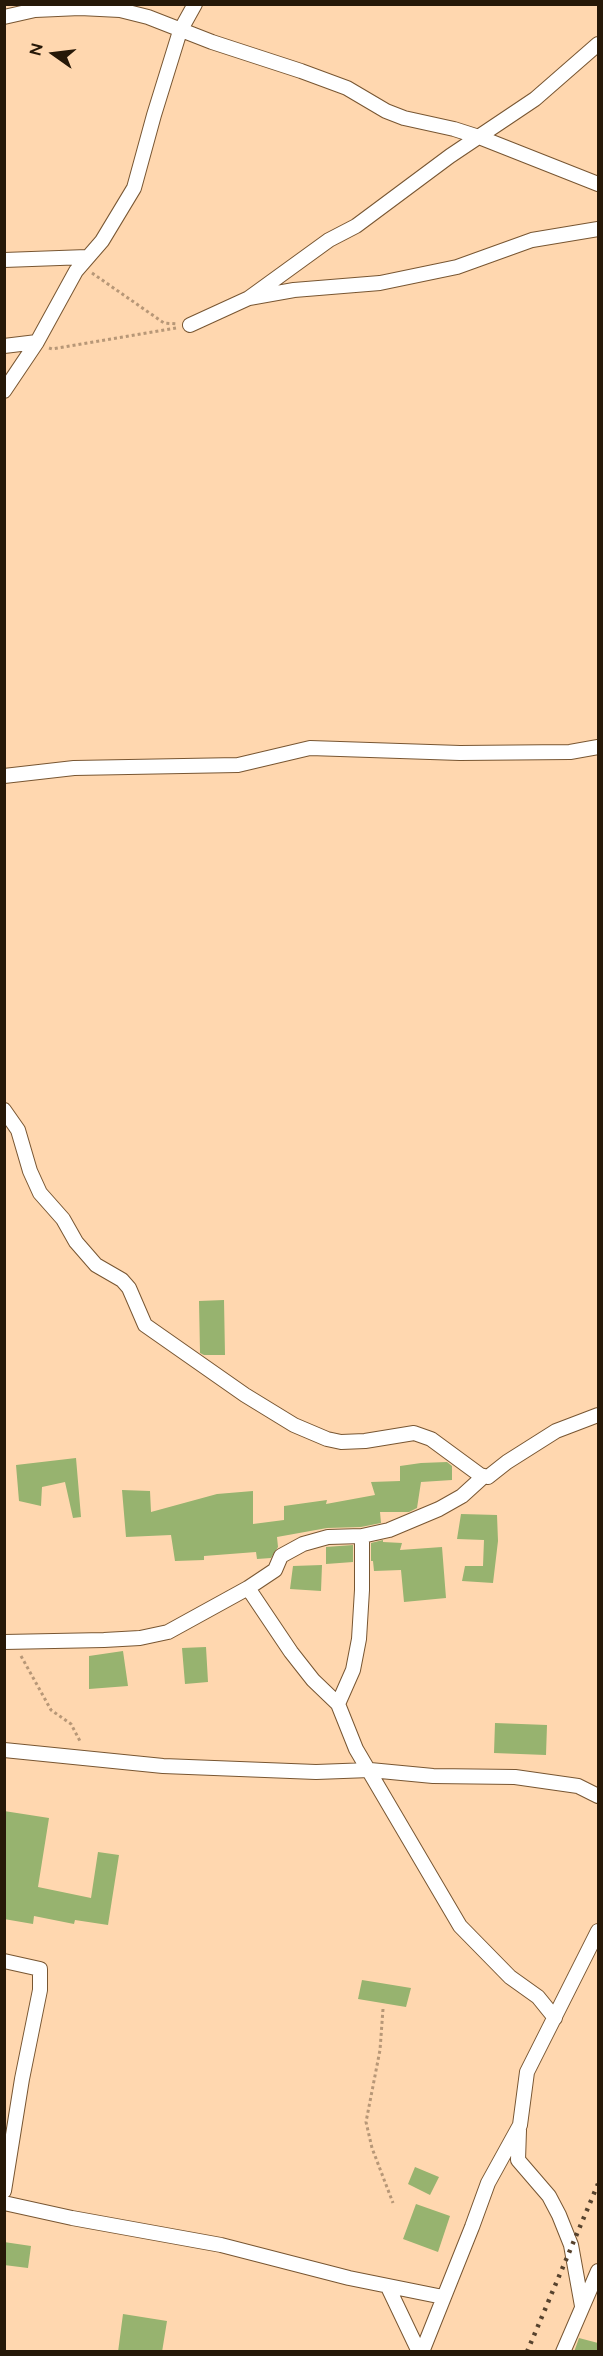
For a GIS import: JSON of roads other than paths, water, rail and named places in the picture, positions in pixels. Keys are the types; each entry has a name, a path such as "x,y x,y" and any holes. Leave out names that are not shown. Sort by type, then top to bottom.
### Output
{"street":[{"path":"4,391 37,342 83,261 107,234 134,188 180,31 195,4"},
{"path":"4,17 36,10 80,8 120,10 148,17 180,31 338,85 404,118 479,137 598,184"},
{"path":"190,325 249,298 329,240 356,226 450,156 535,99 598,44"},
{"path":"249,298 294,290 380,283 458,267 532,240 598,229"},
{"path":"4,260 83,261"},
{"path":"4,346 37,342"},
{"path":"4,776 74,768 238,765 310,748 471,753 570,752 598,747"},
{"path":"4,1110 18,1131 30,1171 40,1193 63,1219 76,1242 96,1264 122,1280 129,1288 142,1319 152,1330 245,1395 294,1425 327,1439 341,1442 365,1441 414,1433 431,1439 484,1476"},
{"path":"9,1642 104,1641 168,1632 248,1588 275,1570 281,1556 303,1544 328,1537 362,1536 389,1530 439,1509 462,1496 484,1476 492,1475 507,1462 556,1431 598,1416"},
{"path":"338,1704 353,1670 359,1638 362,1536"},
{"path":"248,1588 299,1662 313,1680 338,1704 356,1749 460,1926 510,1977 538,1997 555,2018"},
{"path":"4,1750 163,1766 316,1772 370,1770 433,1776 515,1777 578,1786 598,1796"},
{"path":"582,2306 571,2245 559,2215 549,2196 518,2160 527,2072 598,1931"},
{"path":"4,1961 40,1969 40,1990 22,2079 4,2191"},
{"path":"420,2352 472,2227 488,2182 520,2125"},
{"path":"4,2203 221,2246 388,2287 443,2297"},
{"path":"563,2352 598,2271"},
{"path":"388,2287 420,2352"}],"railway":[{"path":"527,2352 598,2184"}]}
